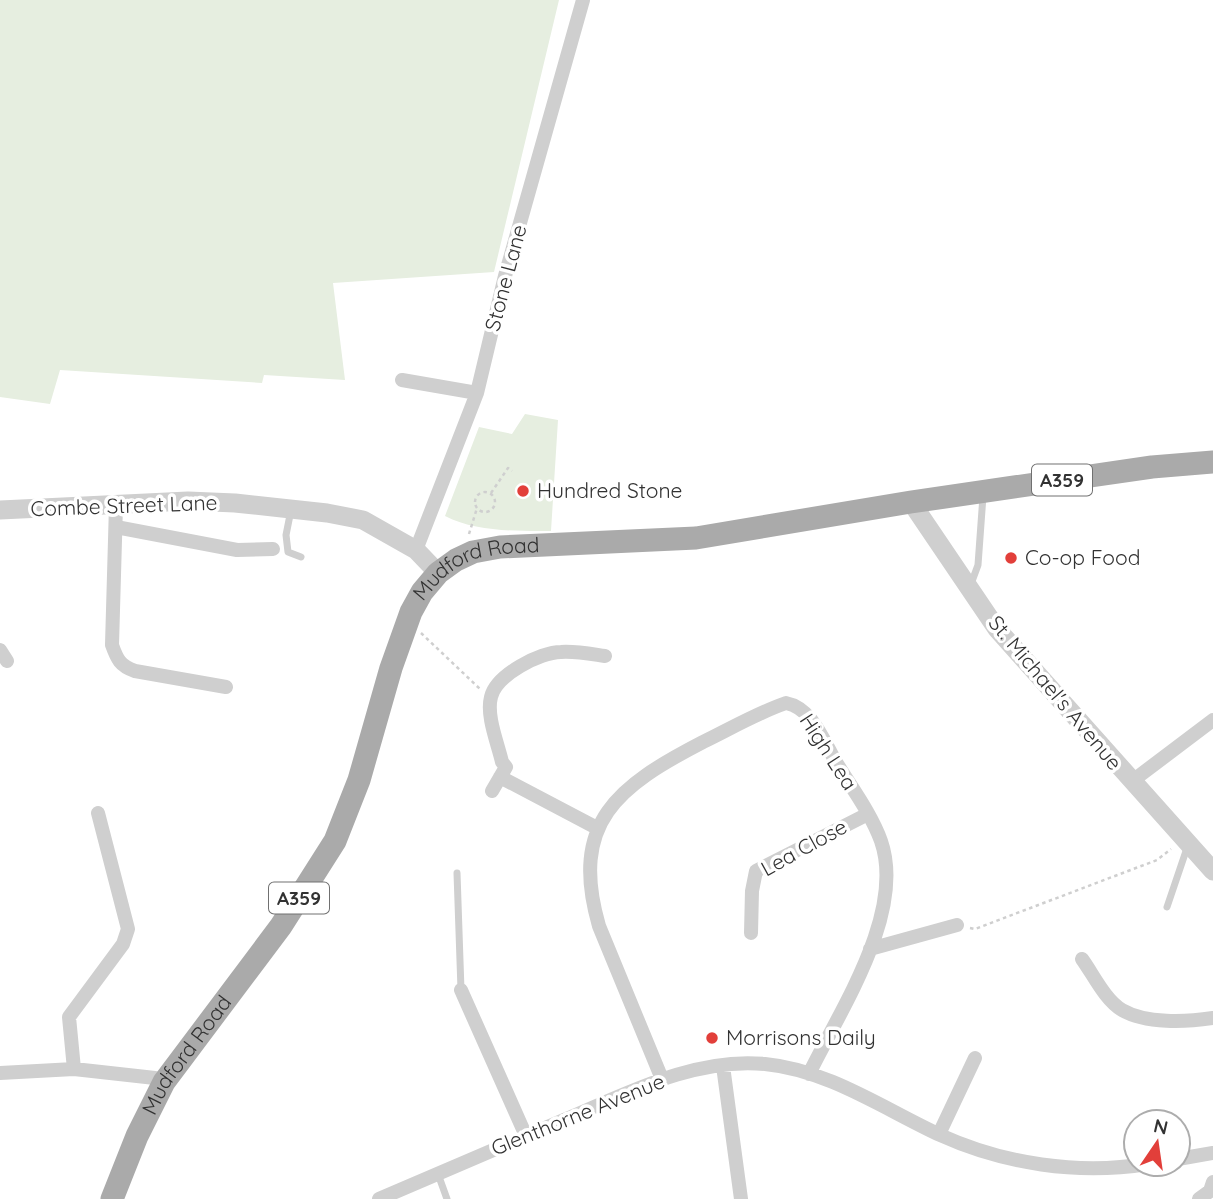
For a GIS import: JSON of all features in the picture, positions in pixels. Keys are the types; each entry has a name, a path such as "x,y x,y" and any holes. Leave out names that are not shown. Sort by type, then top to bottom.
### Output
{"main road":[{"name":"Mudford Road","path":"112,1199 137,1136 164,1082 281,926 335,841 359,780 391,668 408,621 422,592 438,573 473,552 500,547 696,538 911,502 1152,467 1213,462"}],"street":[{"name":"Stone Lane","path":"415,550 477,393 505,276 583,0"},
{"path":"402,380 477,393"},
{"name":"Combe Street Lane","path":"0,510 199,501 363,520 415,550 438,573"},
{"name":"St. Michael's Avenue","path":"911,502 997,629 1213,871"},
{"path":"116,505 112,645 123,667 226,687"},
{"path":"116,527 237,550 273,549"},
{"path":"492,791 501,769 490,699 499,682 537,659 559,652 605,656"},
{"name":"High Lea","path":"662,1079 599,926 591,900 589,875 597,828 623,791 643,775 751,718 786,704 805,711 867,814 881,841 888,879 882,914 870,949 808,1074"},
{"path":"1131,782 1213,720"},
{"path":"501,769 597,828"},
{"path":"74,1069 69,1017 123,944 128,929 98,813"},
{"name":"Lea Close","path":"751,933 752,891 756,871 867,814"},
{"path":"870,949 957,925"},
{"path":"1082,959 1122,1010 1141,1017 1173,1021 1213,1018"},
{"path":"461,990 526,1136"},
{"path":"939,1134 975,1058"},
{"name":"Glenthorne Avenue","path":"379,1199 662,1079 723,1066 764,1064 808,1074 874,1100 972,1149 1040,1164 1104,1168 1122,1166"},
{"path":"723,1066 741,1199"},
{"path":"0,1073 74,1069 155,1078 164,1082"},
{"path":"1192,1157 1213,1153"},
{"path":"1199,1199 1210,1191 1213,1182"}],"lane":[{"path":"969,588 978,565 976,557 985,510 983,492"},
{"path":"292,510 286,535 288,552 301,557"},
{"path":"1167,907 1187,841"},
{"path":"457,873 461,990"},
{"path":"438,1174 447,1199"}],"path":[{"path":"491,494 508,467 513,471"},
{"path":"495,475 500,478"},
{"path":"467,541 477,508 477,496 485,491 491,494 495,502 493,509 483,511 477,508"},
{"path":"408,621 490,699"},
{"path":"957,925 975,929 1157,860 1187,841"}],"shaded area":[{"path":"0,0 559,0 494,272 333,283 345,380 264,375 262,383 60,370 50,404 0,397"},
{"path":"525,414 558,420 551,531 483,528 445,516 479,427 512,434"}],"place":[{"name":"Hundred Stone","path":"523,491"},
{"name":"Co-op Food","path":"1011,558"},
{"name":"Morrisons Daily","path":"712,1038"}]}
